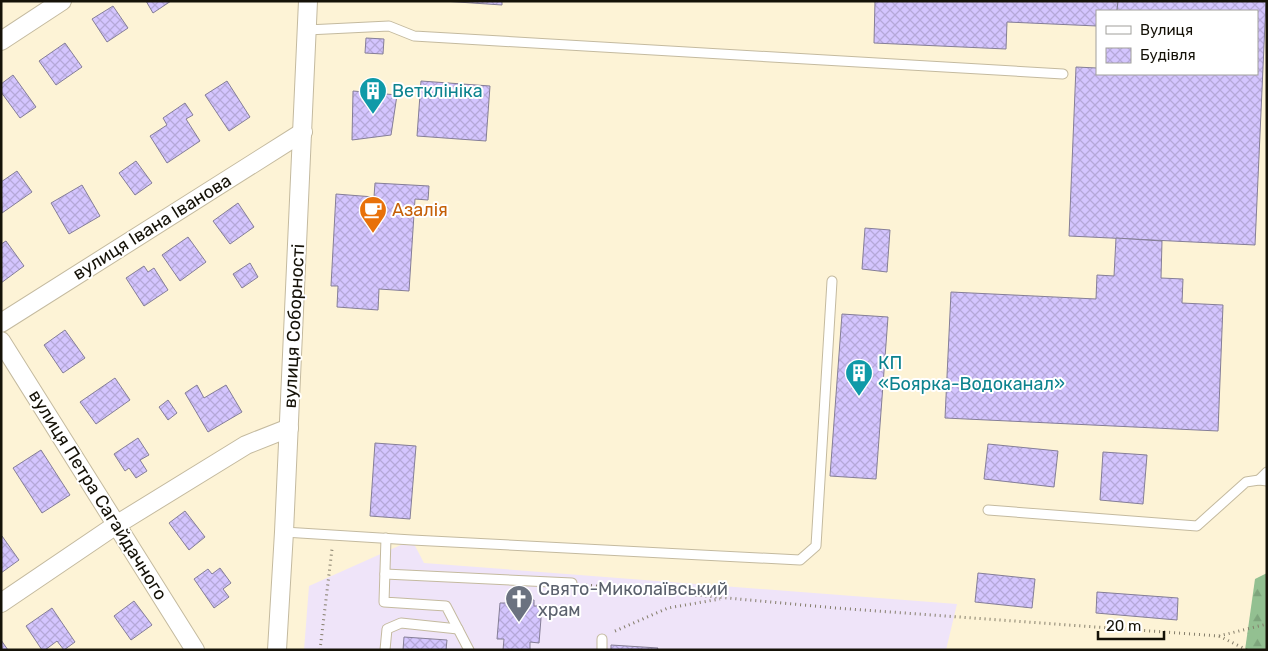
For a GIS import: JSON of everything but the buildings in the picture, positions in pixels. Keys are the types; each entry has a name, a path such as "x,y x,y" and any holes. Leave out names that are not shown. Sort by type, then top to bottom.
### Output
{"street":[{"path":"1,41 62,1"},
{"name":"вулиця Соборності","path":"277,650 308,1"},
{"name":"вулиця Івана Іванова","path":"1,323 303,132"},
{"name":"вулиця Петра Сагайдачного","path":"1,341 195,650"},
{"path":"1,604 116,525 246,445 289,428"}],"lane":[{"path":"307,30 389,26 414,36 1063,74"},
{"path":"284,532 800,560 816,546 832,281"},
{"path":"988,510 1197,526 1246,482 1263,480 1267,472"},
{"path":"386,538 384,602 446,606 469,650"},
{"path":"385,574 572,584"},
{"path":"385,650 387,628 401,622 458,629"},
{"path":"602,639 602,650"}],"path":[{"path":"320,650 333,535"},
{"path":"572,584 836,608 1219,636 1267,624"},
{"path":"602,639 619,628 668,608 726,598"},
{"path":"1219,636 1247,650"}],"shaded area":[{"path":"412,540 424,563 957,604 946,650 304,650 309,586"}],"green space":[{"path":"1267,573 1267,650 1245,650 1255,579"}],"place":[{"name":"Ветклініка","path":"373,115"},
{"name":"Азалія","path":"373,234"},
{"name":"КП «Боярка-Водоканал»","path":"859,397"},
{"name":"Свято-Миколаївський храм","path":"519,623"}]}
